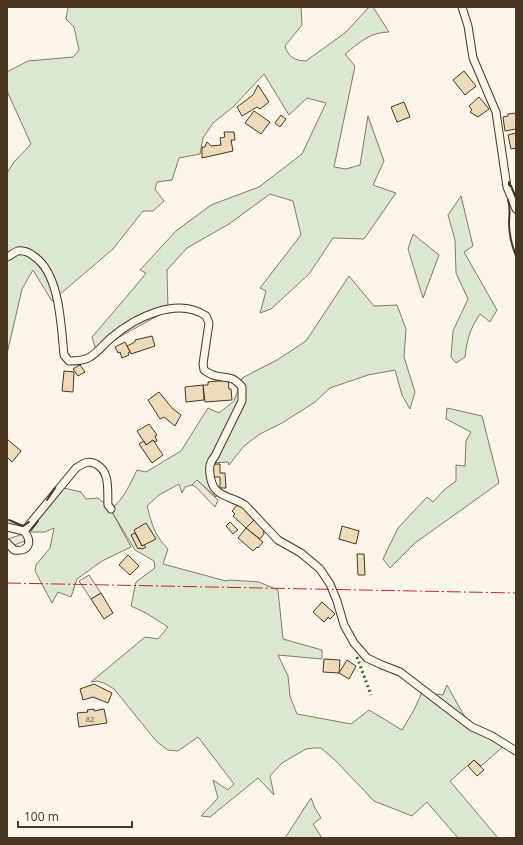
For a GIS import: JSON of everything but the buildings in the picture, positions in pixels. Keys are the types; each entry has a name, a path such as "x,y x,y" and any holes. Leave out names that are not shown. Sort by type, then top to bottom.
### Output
{"street":[{"path":"462,7 468,26 472,58 496,112 507,187 516,209"},
{"path":"7,257 18,251 29,252 39,260 47,272 53,284 58,303 64,355 69,361 89,358 110,338 126,326 164,310 171,308 190,308 206,316 209,322 203,364 204,370 213,376 227,377 236,380 242,387 242,401 215,456 210,463 210,481 216,491 245,505 278,540 301,553 320,569 330,584 344,625 354,643 367,658 400,672 472,727 492,736 516,751"},
{"path":"24,532 76,468 85,462 91,462 99,466 106,474 108,506 112,508"},
{"path":"7,527 24,532 29,537 30,542 26,548 22,550 14,550 7,543"}],"green space":[{"path":"68,7 301,7 302,25 285,46 290,56 306,61 346,32 369,7 373,7 389,32 382,32 370,36 345,54 355,66 334,167 346,169 360,165 368,116 384,161 373,185 396,193 364,239 333,238 309,274 271,309 260,313 266,291 260,288 301,235 293,201 270,194 229,224 187,248 167,270 168,310 96,350 92,337 146,273 140,270 176,231 211,205 259,187 302,154 326,103 307,98 289,115 264,74 233,107 213,123 203,138 200,154 179,158 172,180 157,182 155,189 164,201 153,211 143,211 113,249 52,301 33,270 22,289 7,354 7,173 14,162 31,144 7,91 7,72 28,61 73,57 79,50 74,27 66,19"},
{"path":"461,196 473,246 464,252 497,310 490,322 480,314 470,334 465,357 456,363 451,357 453,331 468,299 456,273 455,240 448,215"},
{"path":"413,234 439,255 423,298 408,249"},
{"path":"349,276 374,306 397,305 406,329 404,357 415,392 410,409 402,395 395,370 368,375 330,388 315,402 282,423 260,434 244,446 229,465 228,462 212,463 209,468 218,492 216,497 197,480 192,485 185,487 182,493 179,484 159,495 147,506 152,524 163,544 168,549 163,564 226,581 259,582 278,590 283,639 322,650 322,659 278,655 288,676 290,696 297,714 351,724 369,710 402,730 414,710 423,690 427,693 443,695 447,685 472,727 506,744 481,766 474,760 450,781 498,838 458,838 427,802 412,816 374,801 335,760 321,748 306,749 282,763 270,776 274,795 258,778 210,817 201,816 218,798 213,780 228,790 234,784 198,737 178,751 168,750 157,742 114,689 104,683 97,681 91,682 145,637 158,639 168,627 146,613 131,606 136,582 155,568 154,561 135,550 112,512 131,547 102,561 77,579 71,597 58,592 52,603 35,571 36,565 50,548 54,528 45,532 29,532 64,488 81,492 86,499 98,498 111,509 123,496 137,470 146,472 181,451 208,408 219,413 234,401 242,378 277,360 306,341"},
{"path":"447,408 482,416 499,483 415,543 390,568 383,559 398,528 427,497 433,502 444,490 456,481 456,465 465,466 466,441 471,432 446,419"},
{"path":"311,798 321,818 313,824 322,838 285,838"}],"shaded area":[{"path":"197,480 218,500 215,507 196,487 192,485"},
{"path":"23,534 27,540 12,546 8,539"},
{"path":"89,575 101,593 91,599 79,581"}],"hedge":[{"path":"357,657 371,695"}],"wall":[{"path":"509,182 509,185 511,186 516,198 516,204"},
{"path":"508,200 510,209 510,232 516,256"},
{"path":"516,217 516,240"},
{"path":"47,500 55,488"},
{"path":"9,520 23,526 29,522"},
{"path":"31,530 38,521"}],"power":[{"path":"7,583 516,593"}]}
